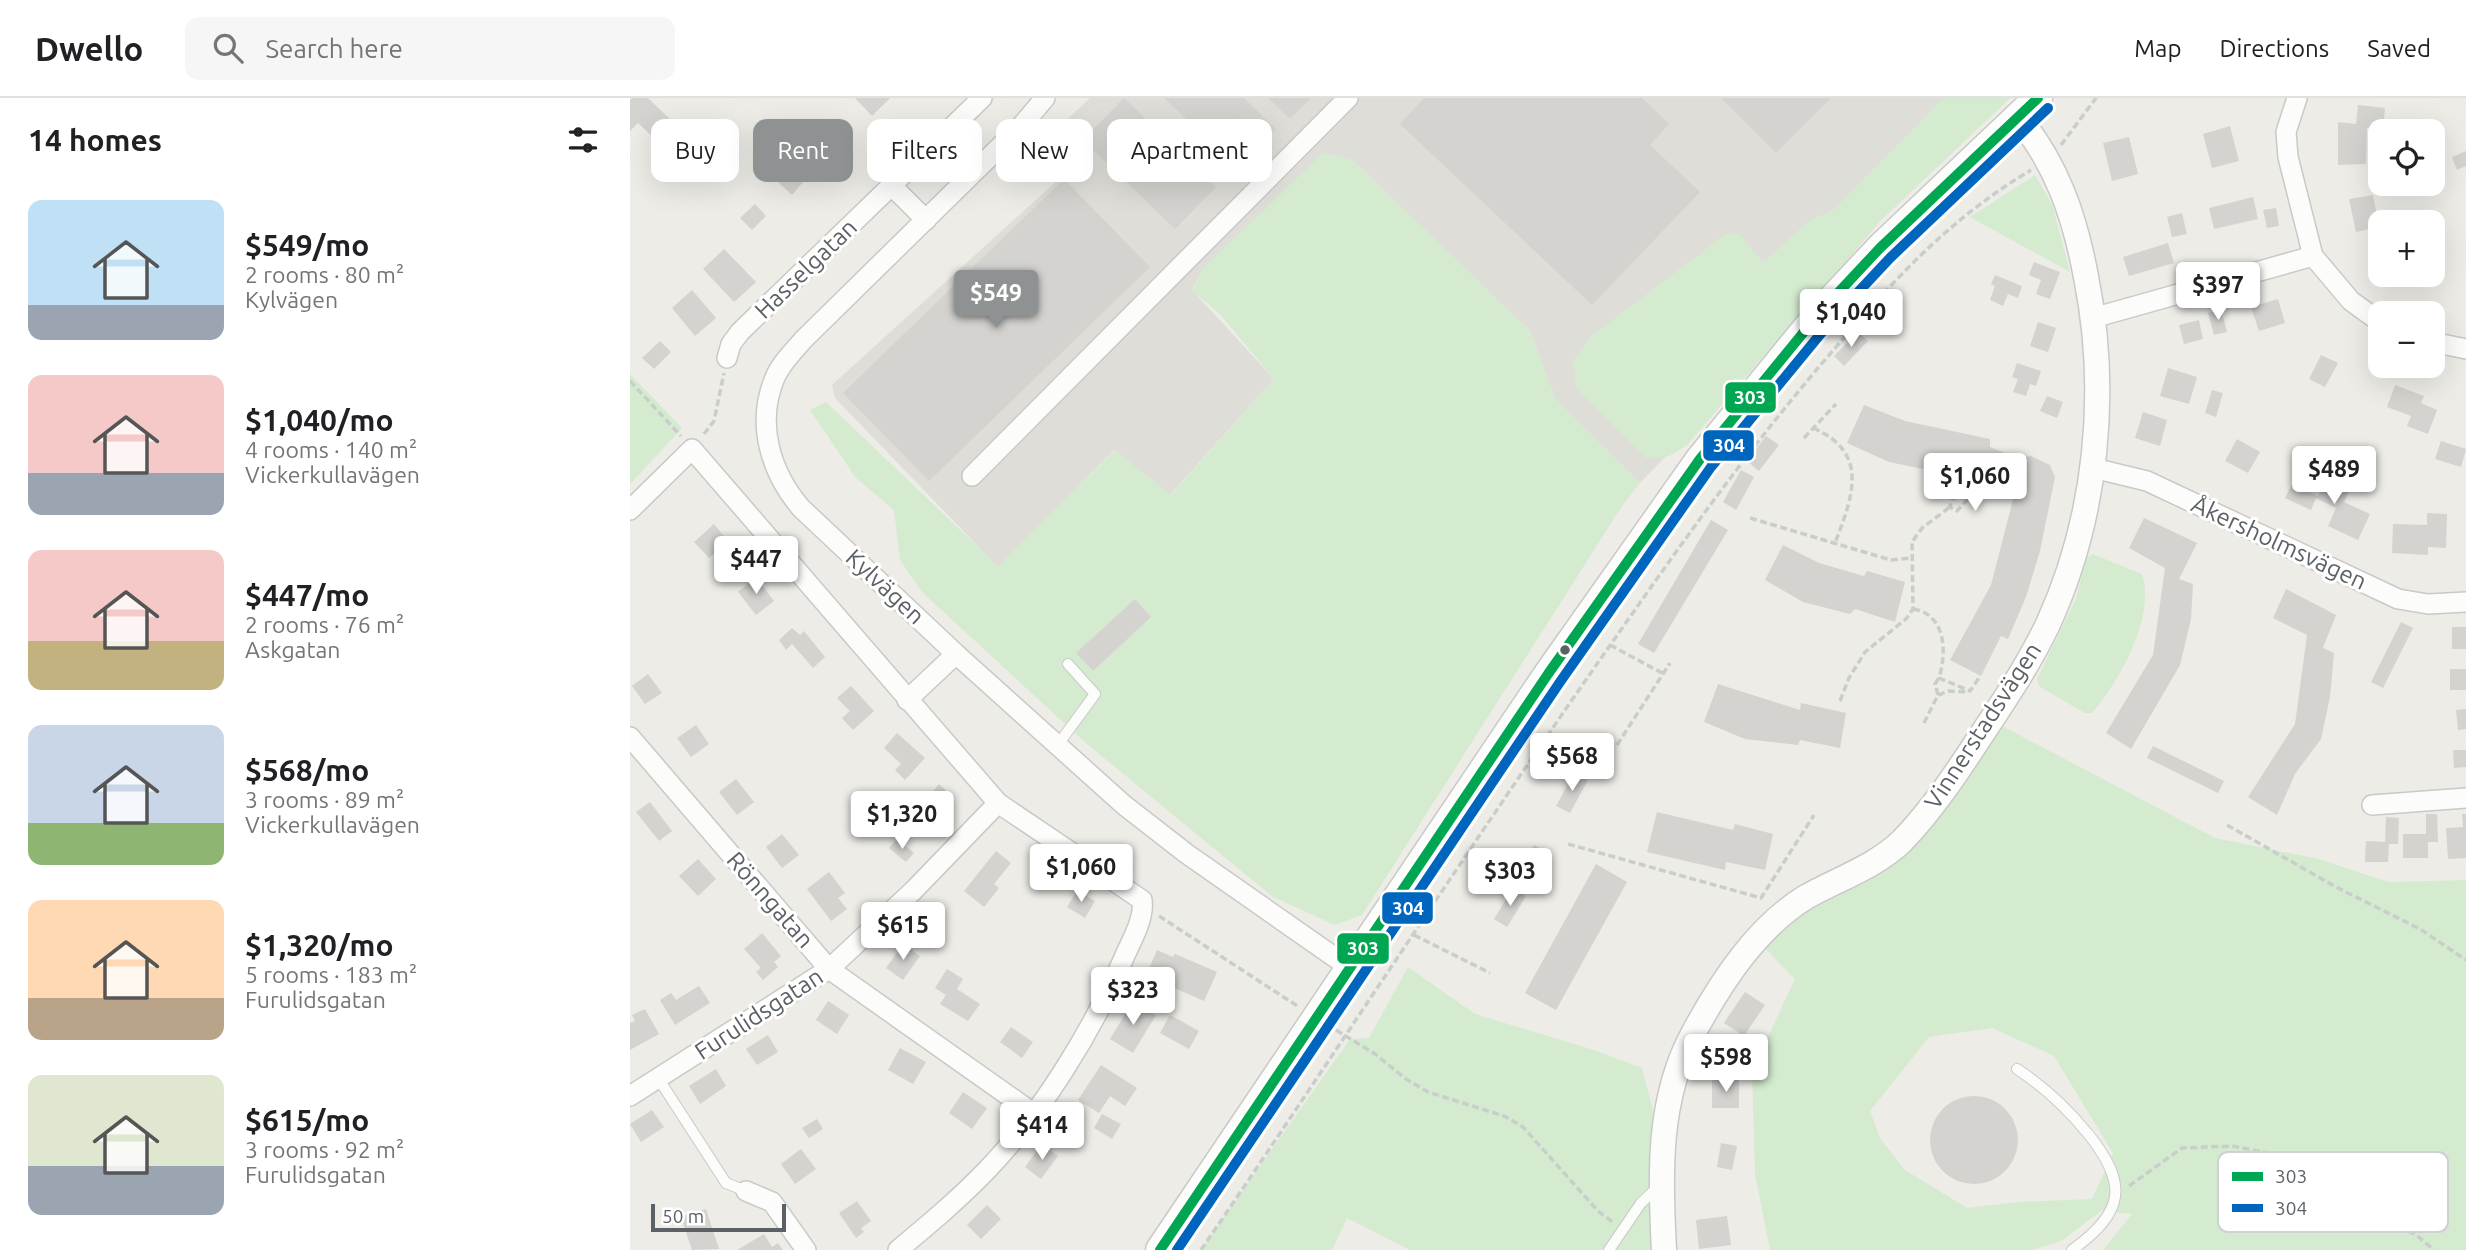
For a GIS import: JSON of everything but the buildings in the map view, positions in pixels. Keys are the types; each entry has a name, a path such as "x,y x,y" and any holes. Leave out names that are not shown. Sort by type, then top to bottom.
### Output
{"main road":[{"path":"1160,1250 1635,546 1728,423 1821,311 1880,248 2038,98"}],"street":[{"name":"Hasselgatan","path":"727,358 731,344 740,332 982,98"},
{"name":"Kylvägen","path":"1045,98 1023,124 803,340 779,368 769,396 768,445 779,479 801,508 1124,805 1187,854 1350,968"},
{"path":"972,476 1348,98"},
{"path":"2297,98 2286,132 2288,157 2313,256 2351,301 2368,313"},
{"name":"Vinnerstadsvägen","path":"1664,1250 1661,1184 1665,1124 1672,1090 1692,1035 1709,1006 1761,934 1781,914 1807,897 1869,866 1898,844 1948,785 2027,664 2048,623 2076,545 2094,468 2096,403 2093,318 2077,236 2063,190 2047,158 2017,117"},
{"path":"892,186 926,220"},
{"path":"2093,318 2313,256"},
{"path":"2445,344 2466,348"},
{"path":"630,510 692,449 998,803 1138,895 1143,905 1133,936 1100,1005 1069,1060 1033,1113 987,1170 946,1210 898,1250"},
{"name":"Åkersholmsvägen","path":"2094,468 2147,481 2398,600 2428,604 2466,602"},
{"path":"907,700 957,654"},
{"name":"Rönngatan","path":"630,737 829,969 1033,1113"},
{"path":"2371,805 2466,798"},
{"name":"Furulidsgatan","path":"630,1096 829,969 913,891 998,803"},
{"path":"746,1191 772,1202 806,1250"}],"lane":[{"path":"1057,746 1094,694 1068,664"},
{"path":"2017,1069 2049,1091 2071,1113 2108,1158 2115,1173 2116,1196 2106,1217 2090,1236 2072,1250"},
{"path":"658,1078 726,1183 746,1191"},
{"path":"1609,1250 1622,1229 1661,1184"}],"path":[{"path":"1201,1250 1598,662 1728,477 1871,306 1946,229 1997,190 2047,158 2062,144 2096,98"},
{"path":"630,381 692,449 714,421 727,358"},
{"path":"1804,438 1836,404"},
{"path":"1813,428 1824,433 1839,447 1851,464 1854,479 1845,517 1835,543"},
{"path":"1945,482 1982,493"},
{"path":"1950,507 1957,511 1968,499 2007,484"},
{"path":"1840,701 1849,678 1865,652 1906,619 1913,608 1912,542 1922,528 1950,507 1952,499 1958,496 1968,499"},
{"path":"1750,518 1891,560 1912,558"},
{"path":"1913,608 1922,610 1937,622 1945,653 1935,684 1938,695 1924,723"},
{"path":"1610,645 1664,674"},
{"path":"1590,657 1598,662"},
{"path":"1617,746 1670,663"},
{"path":"1939,678 1970,691"},
{"path":"1970,691 1979,678"},
{"path":"1938,695 1949,691 1970,691"},
{"path":"1568,844 1761,898 1814,815"},
{"path":"2227,825 2336,887 2420,929 2466,960"},
{"path":"1143,905 1316,1019 1375,1054 1406,1079 1428,1091 1504,1116 1523,1127 1598,1211 1622,1229"},
{"path":"1414,935 1490,973"},
{"path":"2116,1196 2182,1148 2232,1146 2264,1152"},
{"path":"2410,1232 2434,1250"}],"shaded area":[{"path":"1090,98 2010,98 1881,220 1794,323 1640,483 1555,399 1530,331 1351,159 1203,268 1192,290 1274,379 1170,495 1114,450 998,567 835,398 832,385 1056,182 1093,182 1093,119 1068,119"}],"green space":[{"path":"1943,98 2010,98 1881,220 1687,445 1669,456 1646,458 1576,388 1573,361 1589,338 1727,233 1739,234 1762,261 1767,259 1810,220 1833,210"},
{"path":"1323,153 1351,159 1530,331 1555,399 1640,483 1622,506 1362,915 1335,925 1273,897 1087,744 923,593 900,560 894,510 856,478 810,410 826,402 998,566 1115,450 1171,495 1274,379 1219,313 1192,291 1203,268"},
{"path":"2035,175 2052,204 2070,272 1970,217"},
{"path":"630,374 682,428 630,484"},
{"path":"2092,554 2142,574 2145,591 2140,628 2124,666 2103,700 2092,713 2085,713 2040,687 2037,679 2076,599 2086,559"},
{"path":"1987,718 2215,838 2319,859 2388,882 2466,880 2466,1250 2103,1250 2132,1214 2101,1211 2061,1241 2032,1250 1770,1250 1755,1174 1752,1071 1795,979 1755,938 1802,891 1888,838 1948,776","holes":["1992,1028 2054,1056 2113,1153 2092,1199 2017,1202 1967,1208 1905,1170 1880,1138 1870,1111 1929,1037"]},
{"path":"1408,967 1475,1014 1597,1051 1642,1068 1663,1149 1662,1250 1410,1250 1347,1218 1332,1250 1201,1250 1350,1039 1369,1038"}],"transit line":[{"name":"303","path":"1160,1250 1548,674 1700,459 1821,311 1880,248 2038,98"},
{"name":"304","path":"1177,1250 1560,682 1711,467 1832,320 1890,258 2048,108"}]}
